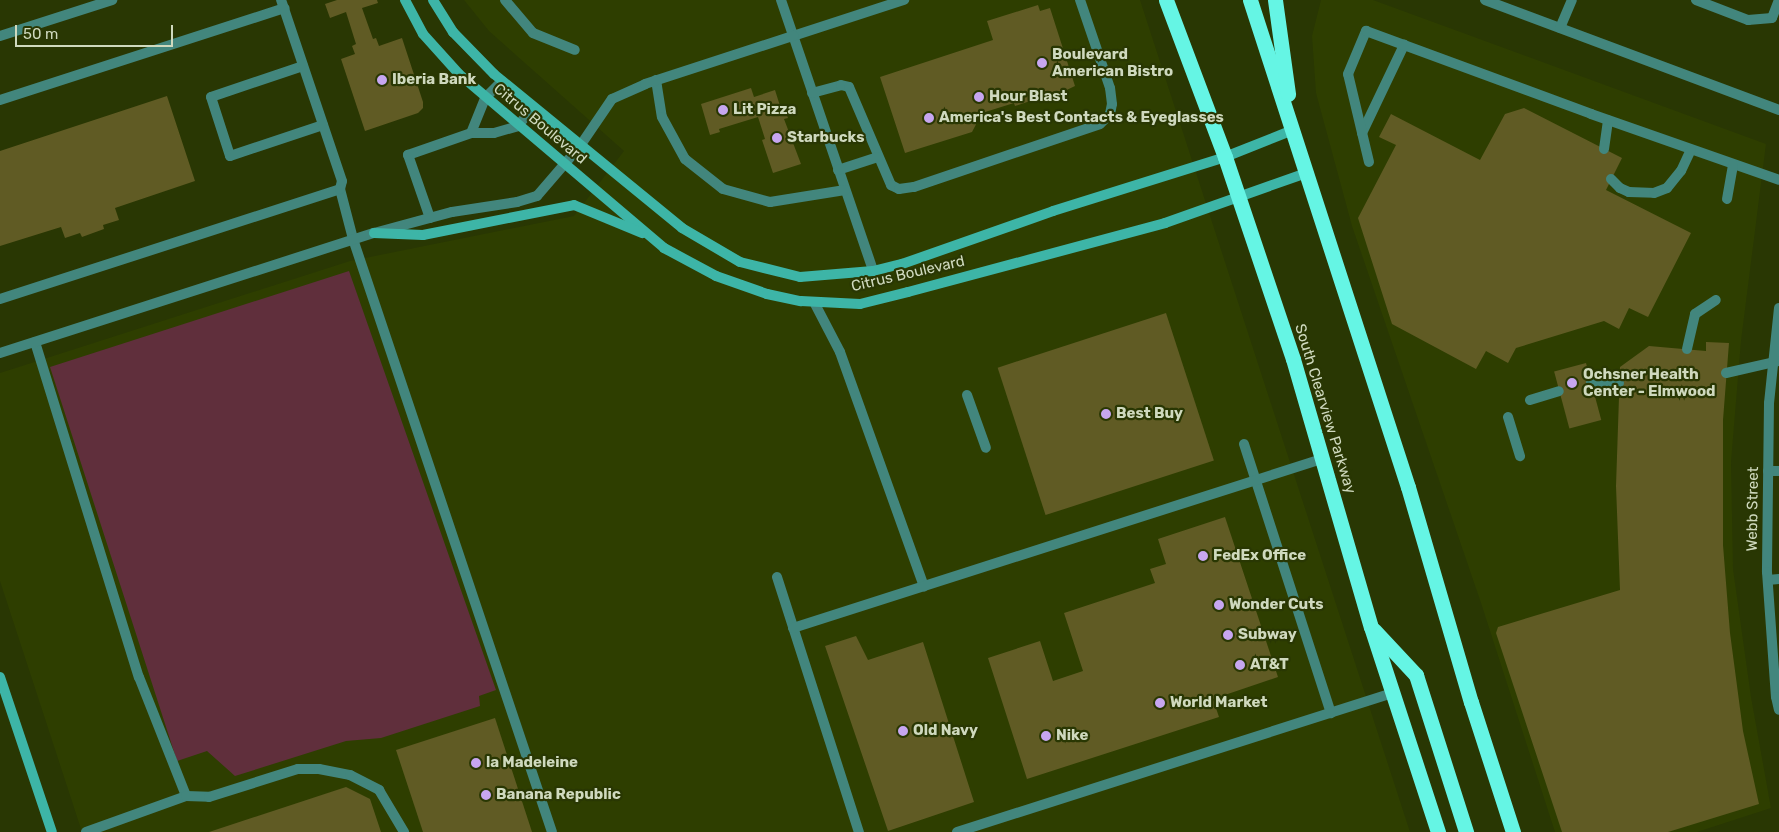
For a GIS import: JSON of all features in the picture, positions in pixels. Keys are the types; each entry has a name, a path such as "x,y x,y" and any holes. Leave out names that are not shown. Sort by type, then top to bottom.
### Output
{"highway":[{"name":"South Clearview Parkway","path":"1166,0 1226,157 1292,359 1371,627 1438,832"},
{"path":"1250,0 1408,487 1471,702 1513,832"},
{"path":"1276,0 1293,130"},
{"path":"1371,627 1416,675 1466,832"}],"street":[{"path":"0,36 112,0"},
{"name":"Citrus Boulevard","path":"405,0 423,34 459,74 664,248 716,276 767,294 814,302 860,304 1165,223 1306,173"},
{"name":"Citrus Boulevard","path":"432,0 454,32 502,81 682,228 740,262 800,277 873,270 902,264 1053,211 1226,157 1293,130"},
{"path":"505,0 533,33 575,50"},
{"path":"781,0 873,270"},
{"path":"0,353 353,239 430,218 517,202 538,196 580,146 612,99 656,80 904,0"},
{"path":"812,93 840,85 849,87 854,94 891,185 899,189 914,187 1100,124 1110,114 1112,104 1110,88 1080,0"},
{"path":"1485,0 1779,110"},
{"path":"1560,28 1572,0"},
{"path":"1696,0 1748,20 1772,18 1779,0"},
{"path":"0,100 282,4 342,181 340,189 353,239 552,832"},
{"path":"1369,162 1348,74 1366,31 1691,150 1779,180"},
{"path":"1362,133 1404,45"},
{"path":"303,66 211,97 230,156 323,125"},
{"path":"656,80 662,117 685,159 723,189 770,202 845,190"},
{"path":"471,133 485,98 502,81"},
{"path":"430,218 408,155 471,133 494,133 518,126 533,107"},
{"path":"1604,149 1608,120"},
{"path":"1611,179 1620,188 1629,192 1654,193 1666,188 1681,171 1691,150"},
{"path":"838,170 878,157"},
{"path":"1727,199 1733,165"},
{"path":"0,299 340,189"},
{"path":"374,233 423,235 574,205 652,238"},
{"path":"1687,349 1695,314 1716,300"},
{"path":"814,302 840,352 924,586"},
{"name":"Webb Street","path":"1779,308 1776,361 1769,403 1768,470 1768,580 1779,710"},
{"path":"36,342 140,677 186,796"},
{"path":"1726,373 1776,361"},
{"path":"1591,383 1619,383"},
{"path":"1530,400 1559,392"},
{"path":"967,395 986,448"},
{"path":"1508,416 1520,456"},
{"path":"1244,444 1331,713"},
{"path":"793,628 1322,459"},
{"path":"1768,470 1779,471"},
{"path":"776,578 859,832"},
{"path":"1768,580 1779,579"},
{"path":"0,677 52,832"},
{"path":"957,832 1393,694"},
{"path":"86,832 186,796 209,797 298,770 319,769 350,775 379,790 404,832"}],"shaded area":[{"path":"464,0 1140,0 1410,832 82,832 0,581 0,373 350,261 574,216 624,151 489,31"},
{"name":"Ochsner Health Center - Elmwood","path":"1321,0 1373,0 1766,144 1741,341 1731,462 1733,569 1751,697 1771,808 1697,832 1555,832 1481,603 1352,226 1316,93 1312,36"},
{"path":"349,271 496,690 479,696 480,706 381,738 346,741 235,776 207,751 177,761 50,367"}],"building":[{"name":"Iberia Bank","path":"337,0 377,0 378,3 362,8 373,39 376,38 379,46 402,38 423,102 423,108 418,113 365,131 341,59 355,54 352,46 356,44 346,12 330,18 325,4"},
{"path":"1038,5 1040,11 1050,8 1075,86 1052,97 1051,94 1015,106 1014,103 982,113 972,132 905,153 880,77 993,40 987,21"},
{"path":"751,88 754,97 775,90 781,109 784,108 788,118 784,119 801,164 773,173 762,140 765,139 758,117 719,129 720,132 710,135 701,104"},
{"path":"167,96 195,181 115,208 119,220 103,225 104,229 82,237 80,233 65,238 61,227 0,246 0,151"},
{"path":"1524,108 1622,158 1606,190 1691,233 1648,317 1629,308 1619,329 1604,321 1516,348 1508,363 1486,351 1476,369 1392,324 1358,218 1396,145 1379,137 1391,114 1480,160 1505,114"},
{"name":"Best Buy","path":"1166,313 1214,460 1046,515 998,368"},
{"path":"1706,342 1729,343 1723,420 1723,545 1730,633 1743,731 1759,804 1668,832 1562,832 1496,633 1498,627 1620,590 1616,486 1620,367 1649,346 1706,351"},
{"path":"1586,363 1601,420 1569,429 1554,372"},
{"path":"1225,517 1278,677 1213,699 1219,717 1027,779 988,658 1040,641 1053,681 1083,671 1064,613 1155,583 1150,569 1166,564 1158,539"},
{"name":"Old Navy","path":"856,636 868,660 923,642 974,802 888,831 825,646"},
{"path":"495,718 532,832 423,832 396,750"},
{"path":"346,787 370,799 381,832 209,832"}],"place":[{"name":"Boulevard American Bistro","path":"1042,63"},
{"name":"Iberia Bank","path":"382,80"},
{"name":"Hour Blast","path":"979,97"},
{"name":"Lit Pizza","path":"723,110"},
{"name":"America's Best Contacts & Eyeglasses","path":"929,118"},
{"name":"Starbucks","path":"777,138"},
{"name":"Ochsner Health Center - Elmwood","path":"1572,383"},
{"name":"Best Buy","path":"1106,414"},
{"name":"FedEx Office","path":"1203,556"},
{"name":"Wonder Cuts","path":"1219,605"},
{"name":"Subway","path":"1228,635"},
{"name":"AT&T","path":"1240,665"},
{"name":"World Market","path":"1160,703"},
{"name":"Old Navy","path":"903,731"},
{"name":"Nike","path":"1046,736"},
{"name":"la Madeleine","path":"476,763"},
{"name":"Banana Republic","path":"486,795"}]}
